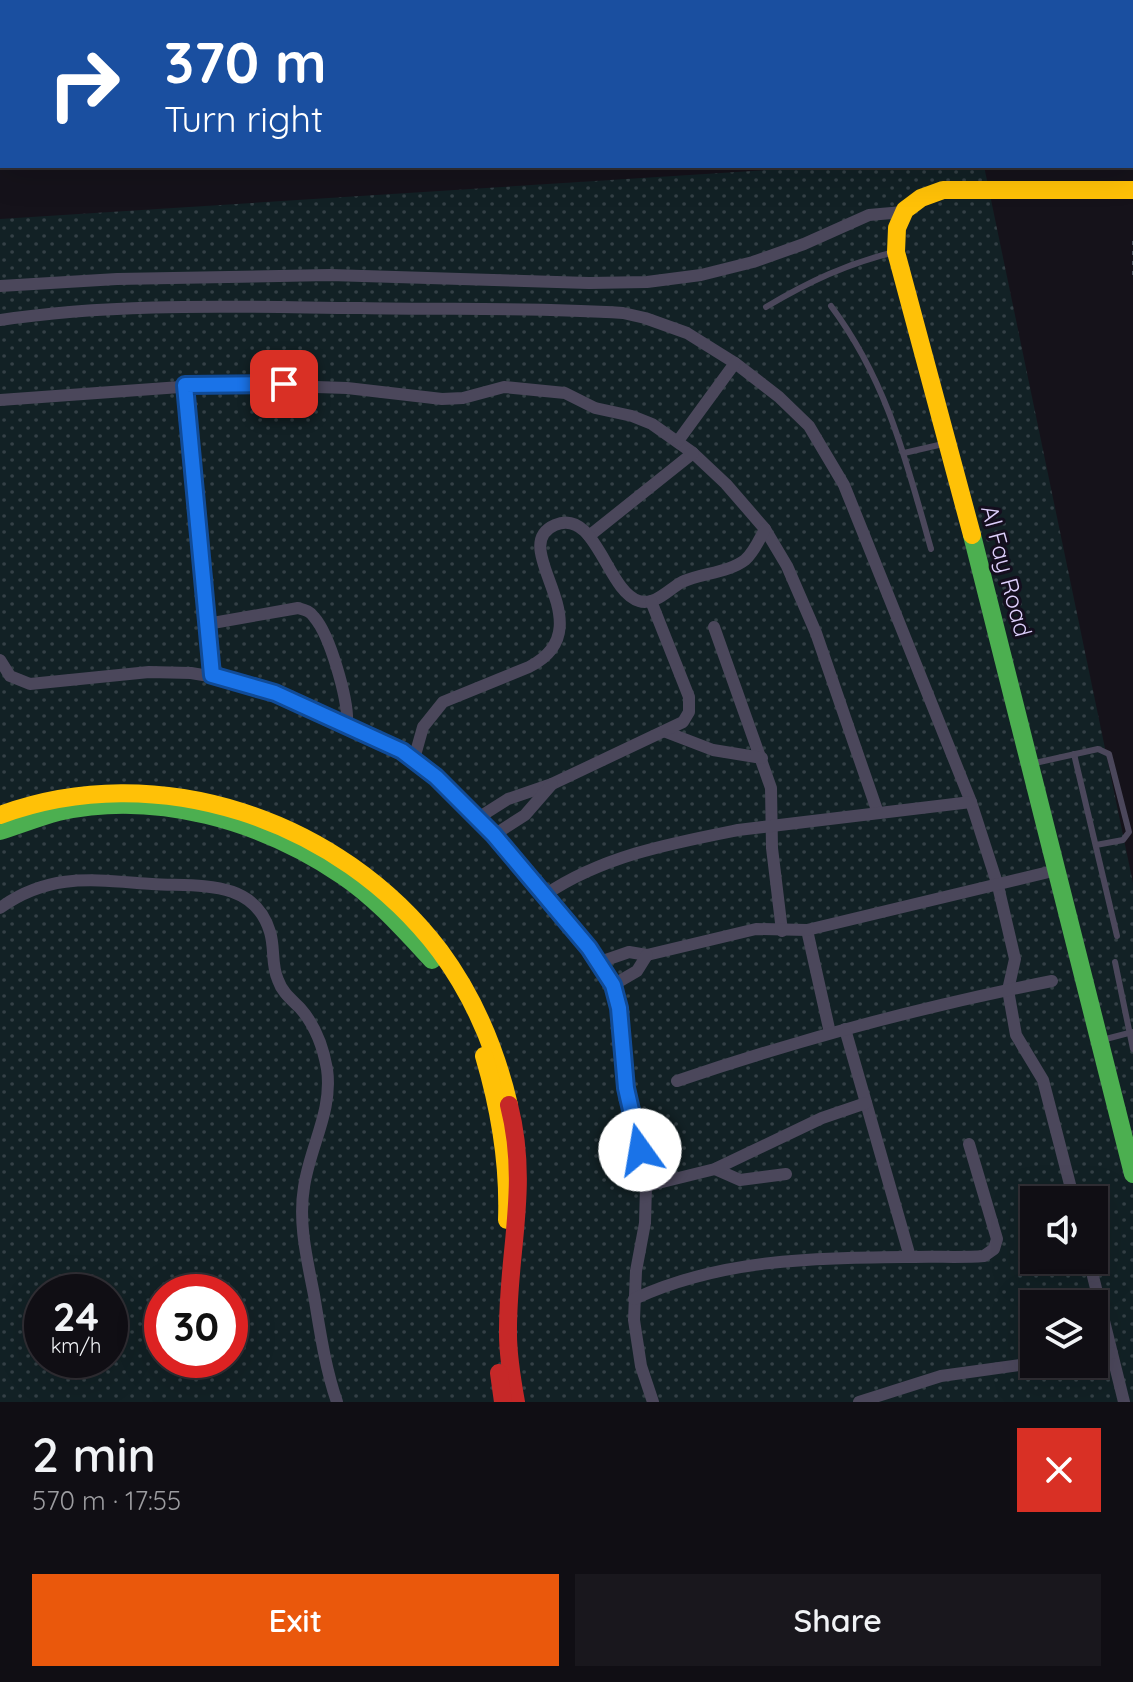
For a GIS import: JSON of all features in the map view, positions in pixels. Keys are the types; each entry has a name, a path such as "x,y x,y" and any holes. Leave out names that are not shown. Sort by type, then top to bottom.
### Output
{"street":[{"path":"0,286 117,279 330,275 647,282 701,275 753,262 804,244 869,215 903,212 914,201 943,190 1133,190"},
{"name":"Al Fay Road","path":"903,212 894,236 896,252 1031,764 1133,1174"},
{"path":"0,320 39,314 150,308 601,312 634,315 687,333 735,363 795,410 809,426 839,474 971,802 998,886 1015,964 1008,990 1019,1042 1043,1080 1070,1186"},
{"path":"678,441 735,363"},
{"path":"185,385 212,675"},
{"path":"0,400 185,385 305,385 442,399 463,398 504,387 555,391 604,411 641,419 693,453 726,484 765,529 787,566 806,609 878,813"},
{"path":"589,536 693,453"},
{"path":"414,759 423,727 443,702 529,667 551,648 558,633 559,616 553,588 539,555 541,539 549,529 567,523 579,527 589,536 608,567 633,598 651,601 684,581 738,564 752,552 765,529"},
{"path":"478,818 508,799 552,784 683,722 689,712 690,701 651,601"},
{"path":"207,624 298,608 311,613 319,624 343,685 347,725"},
{"path":"714,627 771,788 771,826 782,931"},
{"path":"0,660 10,676 30,684 149,672 212,675 275,693 414,759 494,835 600,962 613,985 619,1008 626,1088 646,1186 645,1223 634,1299 636,1344 653,1402"},
{"path":"666,732 713,750 762,758"},
{"path":"494,835 525,815 552,784"},
{"path":"0,815 50,799 96,793 152,793 230,807 275,822 328,848 378,884 411,916 451,967 476,1012 499,1065 513,1112 519,1148 520,1192 508,1336 516,1402"},
{"path":"545,895 581,873 628,856 702,837 971,802"},
{"path":"0,831 48,814 105,806 175,809 222,818 270,834 318,858 362,889 421,946 464,1011 484,1057 498,1106 507,1182 506,1233 496,1325 503,1402"},
{"path":"600,962 629,952 647,955 756,929 807,930 1057,870"},
{"path":"0,908 36,888 82,879 215,888 240,893 260,912 272,938 276,976 284,992 309,1019 327,1072 325,1115 309,1160 302,1209 304,1243 325,1364 337,1402"},
{"path":"807,930 830,1033"},
{"path":"613,985 637,971 647,955"},
{"path":"677,1081 845,1029 1052,981"},
{"path":"845,1029 910,1257"},
{"path":"646,1186 715,1169 811,1123 866,1103"},
{"path":"634,1299 676,1282 745,1264 829,1257 979,1257 990,1254 994,1249 996,1233 969,1144"},
{"path":"715,1169 740,1180 786,1174"},
{"path":"1092,1274 1124,1402"},
{"path":"1108,1353 1112,1353"},
{"path":"859,1402 941,1376 1020,1365"}],"lane":[{"path":"766,307 817,278 896,252"},
{"path":"831,306 857,342 878,382 904,453 931,549"},
{"path":"904,453 947,443"},
{"path":"1031,764 1098,749 1109,754 1129,830 1125,839 1096,845"},
{"path":"1074,754 1117,936"},
{"path":"1115,962 1133,1049"},
{"path":"1100,1041 1131,1033"}],"path":[{"path":"1133,237 1133,275"}],"shaded area":[{"path":"798,168 984,168 1133,883 1133,1402 0,1402 0,219"}],"traffic: fast":[{"path":"972,535 1133,1174"},
{"path":"0,831 58,812 95,806 170,808 207,815 278,840 343,876 379,905 432,960"}],"traffic: slow":[{"path":"972,535 896,252 897,228 905,210 921,198 943,190 1133,190"},
{"path":"0,815 60,799 121,793 182,798 241,812 298,835 351,866 399,905 440,951 482,1025 498,1064 509,1105"},
{"path":"484,1056 502,1137 507,1220"}],"traffic: jam":[{"path":"509,1105 518,1164 508,1334 516,1402"},
{"path":"499,1373 503,1402"}],"route":[{"path":"284,384 185,385 212,675 275,693 402,751 455,794 494,835 589,948 613,985 619,1008 626,1088 640,1150"}]}
